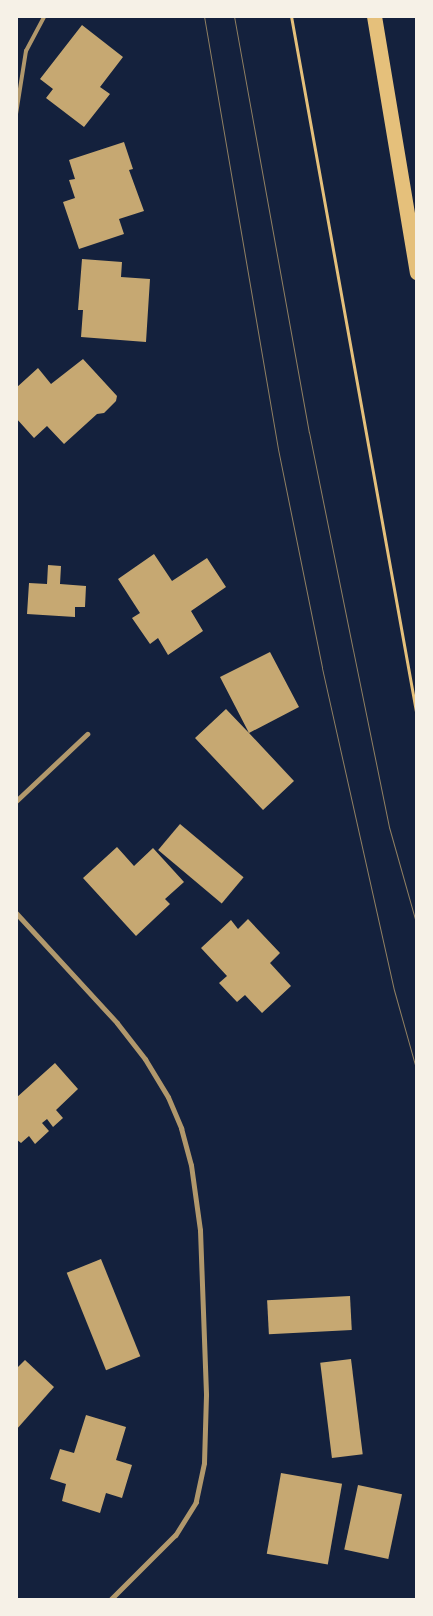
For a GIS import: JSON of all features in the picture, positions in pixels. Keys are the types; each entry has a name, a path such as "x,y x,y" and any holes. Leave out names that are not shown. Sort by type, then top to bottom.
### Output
{"highway":[{"path":"374,16 417,272"}],"street":[{"path":"16,801 88,734"},
{"path":"16,913 117,1022 145,1059 168,1097 181,1128 191,1165 200,1240 206,1395 204,1463 196,1502 175,1534 110,1600"}],"lane":[{"path":"16,114 26,51 45,16"}],"path":[{"path":"291,16 417,718"}],"building":[{"path":"82,25 123,57 100,87 110,94 84,127 46,98 53,89 40,79"},
{"path":"124,142 133,169 129,170 144,211 119,219 124,234 79,249 63,202 75,198 69,180 75,179 69,160"},
{"path":"82,259 122,262 121,277 150,279 146,342 81,337 83,310 78,310"},
{"path":"83,359 117,396 116,401 104,413 97,414 64,444 47,426 34,438 16,418 16,388 38,368 51,384"},
{"path":"154,554 172,581 207,558 226,587 191,611 203,631 168,655 158,638 150,644 132,618 140,613 118,579"},
{"path":"48,565 61,566 60,584 86,586 85,607 75,607 75,617 27,614 29,583 47,584"},
{"path":"270,652 299,707 249,733 220,677"},
{"path":"226,709 294,781 263,810 195,738"},
{"path":"180,824 244,877 222,903 158,850"},
{"path":"117,847 134,866 153,848 184,882 165,899 170,904 136,936 83,878"},
{"path":"248,919 280,953 270,963 291,986 262,1013 245,995 237,1002 219,983 227,976 201,948 231,920 238,929"},
{"path":"55,1063 78,1089 56,1110 63,1118 53,1127 47,1119 42,1123 49,1131 35,1144 29,1136 21,1143 16,1139 16,1098"},
{"path":"101,1259 140,1356 106,1370 67,1273"},
{"path":"350,1296 352,1330 269,1334 267,1300"},
{"path":"351,1359 363,1454 332,1458 320,1363"},
{"path":"25,1360 54,1387 16,1430 16,1369"},
{"path":"86,1415 126,1427 116,1460 132,1465 122,1498 106,1493 100,1513 62,1501 66,1484 50,1479 60,1449 74,1453"},
{"path":"281,1473 342,1484 328,1565 267,1554"},
{"path":"358,1485 402,1494 388,1559 344,1550"}],"tram line":[{"path":"204,16 278,449 322,668 394,990 417,1072"},
{"path":"234,16 309,432 389,827 417,926"}]}
